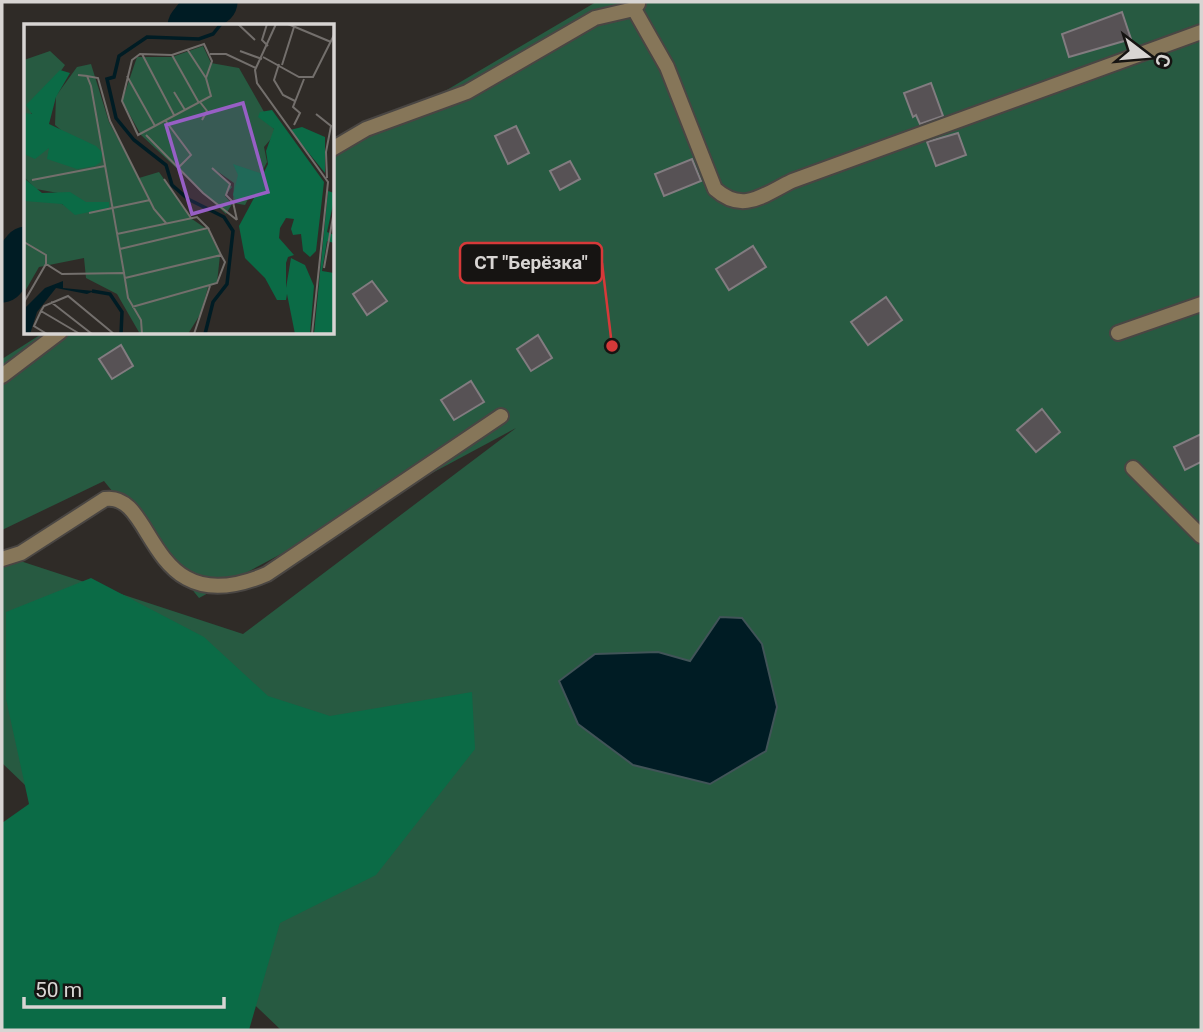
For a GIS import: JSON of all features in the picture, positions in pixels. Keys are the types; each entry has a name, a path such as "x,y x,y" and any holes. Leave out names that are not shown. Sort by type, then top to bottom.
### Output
{"lane":[{"path":"334,148 366,129 467,92 595,18 637,6 667,67 715,189 737,203 751,201 792,181 1201,32"},
{"path":"1118,333 1201,304"},
{"path":"2,376 58,334"},
{"path":"2,559 21,553 105,499 113,498 126,503 173,570 192,582 215,587 241,585 267,574 501,416"},
{"path":"1133,468 1201,536"}],"green space":[{"path":"596,2 1201,2 1201,1030 281,1030 2,763 2,555 243,634 516,428 199,598 104,481 2,530 2,359 41,334 334,334 334,156","holes":["658,652 690,661 710,783 633,765 578,724"]},
{"path":"91,578 204,637 268,696 330,716 472,692 475,749 376,875 280,923 249,1030 2,1030 2,823 29,804 6,699 6,612"}],"water":[{"path":"720,617 742,618 762,644 777,707 766,751 710,784 633,765 578,724 559,681 595,654 658,652 690,661"}],"building":[{"path":"1122,12 1131,39 1069,57 1062,34"},
{"path":"931,83 943,116 920,124 916,115 913,117 904,93"},
{"path":"516,126 529,153 508,164 495,136"},
{"path":"958,133 966,155 936,166 927,142"},
{"path":"692,159 701,181 664,196 655,174"},
{"path":"570,161 580,179 560,190 550,171"},
{"path":"753,246 766,267 729,290 716,269"},
{"path":"372,281 387,301 367,315 353,294"},
{"path":"886,297 902,320 868,345 851,322"},
{"path":"538,335 552,358 531,371 517,349"},
{"path":"121,345 133,366 112,379 99,359"},
{"path":"471,381 484,402 454,420 441,400"},
{"path":"1042,409 1060,432 1036,452 1017,430"},
{"path":"1201,434 1201,462 1185,470 1174,447"}],"waterway":[{"path":"193,24 205,8 214,2"},
{"path":"2,279 24,252"}],"place":[{"name":"СТ \"Берёзка\"","path":"612,346"}]}
